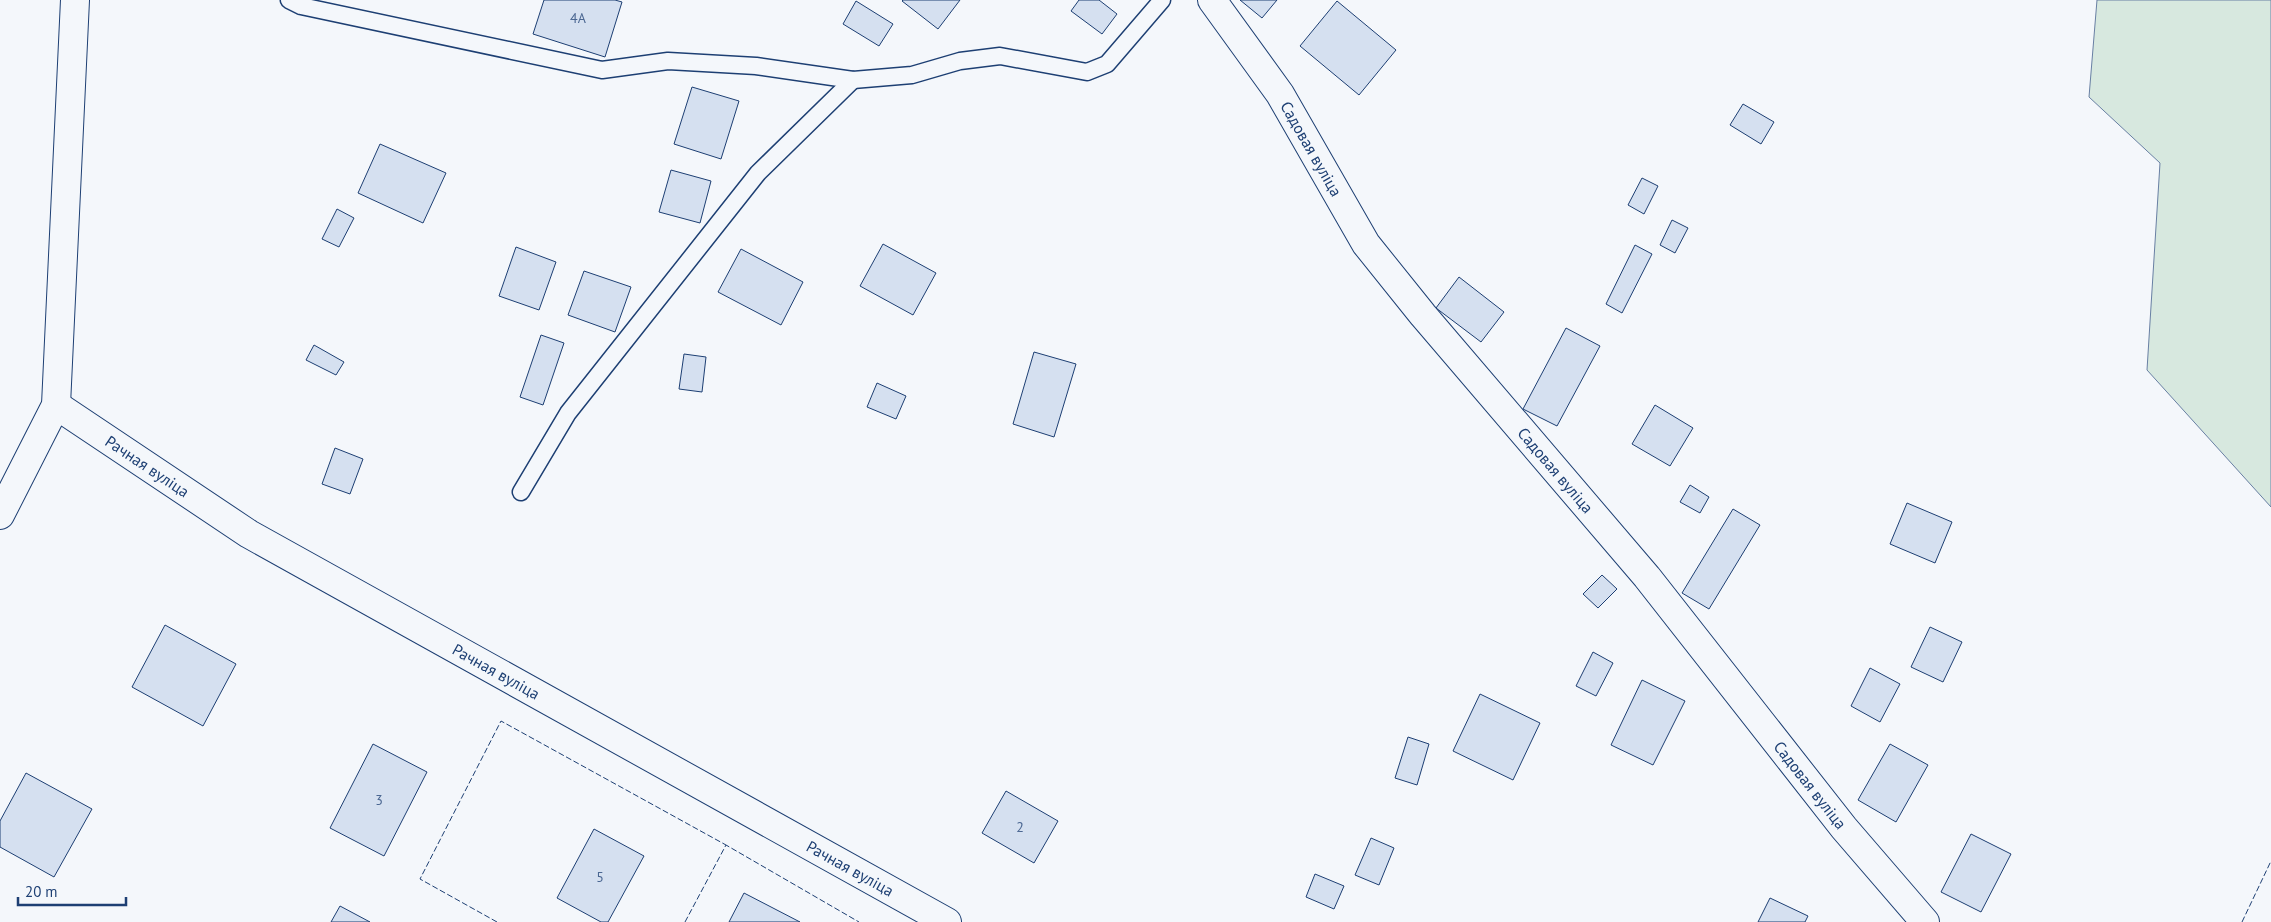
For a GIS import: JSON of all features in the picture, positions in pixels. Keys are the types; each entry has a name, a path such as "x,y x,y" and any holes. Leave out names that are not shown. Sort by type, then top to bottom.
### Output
{"street":[{"path":"0,515 56,405 75,0"},
{"name":"Садовая вуліца","path":"1212,0 1280,94 1366,244 1647,577 1844,828 1925,922"},
{"name":"Рачная вуліца","path":"56,405 248,534 947,922"}],"lane":[{"path":"289,0 301,6 602,70 668,61 756,66 853,80 912,75 960,61 1000,56 1087,72 1107,64 1162,0"},
{"path":"521,492 568,413 758,173 853,80"}],"shaded area":[{"path":"2097,0 2271,0 2271,507 2147,370 2160,163 2089,97"}],"building":[{"path":"544,0 615,0 622,2 605,57 533,34"},
{"path":"903,0 960,0 938,29"},
{"path":"1079,0 1099,0 1117,14 1102,34 1071,11"},
{"path":"1240,0 1277,0 1262,18"},
{"path":"856,1 893,24 879,46 843,24"},
{"path":"1337,1 1396,50 1359,95 1300,46"},
{"path":"692,87 739,101 721,159 674,144"},
{"path":"1743,104 1774,122 1761,144 1730,125"},
{"path":"380,144 446,173 423,223 358,193"},
{"path":"671,170 711,181 700,223 659,212"},
{"path":"1642,178 1658,186 1644,214 1628,205"},
{"path":"337,209 354,218 339,247 322,239"},
{"path":"1672,220 1688,228 1675,253 1660,245"},
{"path":"883,244 936,273 913,315 860,286"},
{"path":"1635,245 1652,254 1622,313 1606,304"},
{"path":"516,247 556,262 539,310 499,296"},
{"path":"741,249 803,282 781,325 718,292"},
{"path":"584,271 631,287 615,332 568,315"},
{"path":"1459,277 1504,312 1481,342 1436,308"},
{"path":"1566,328 1600,346 1557,426 1523,409"},
{"path":"541,335 564,343 543,405 520,397"},
{"path":"314,345 344,362 336,375 306,360"},
{"path":"1034,352 1076,364 1054,437 1013,424"},
{"path":"684,354 706,357 702,392 679,389"},
{"path":"877,383 906,396 896,419 867,407"},
{"path":"1655,405 1693,428 1670,466 1632,444"},
{"path":"335,448 363,459 350,494 322,484"},
{"path":"1690,485 1709,497 1700,513 1680,502"},
{"path":"1907,503 1952,522 1935,563 1890,544"},
{"path":"1733,509 1760,525 1709,609 1682,593"},
{"path":"1602,575 1617,589 1598,608 1583,594"},
{"path":"165,625 236,664 203,726 132,687"},
{"path":"1930,627 1962,642 1943,682 1911,667"},
{"path":"1593,652 1613,663 1596,696 1576,686"},
{"path":"1870,668 1900,684 1880,722 1851,706"},
{"path":"1642,680 1685,701 1653,765 1611,745"},
{"path":"1480,694 1540,723 1513,780 1453,751"},
{"path":"1408,737 1429,744 1417,785 1395,778"},
{"path":"373,744 427,772 384,856 330,828"},
{"path":"1890,744 1928,765 1896,822 1858,800"},
{"path":"26,773 92,809 54,877 0,847 0,821"},
{"path":"1006,791 1058,821 1034,863 982,833"},
{"path":"594,829 644,856 608,922 601,922 557,898"},
{"path":"1971,834 2011,854 1981,912 1941,892"},
{"path":"1371,838 1394,848 1379,885 1355,875"},
{"path":"1315,874 1344,886 1334,909 1306,897"},
{"path":"744,893 800,922 729,922"},
{"path":"1770,898 1808,916 1805,922 1758,922"},
{"path":"340,906 370,922 331,922"}],"fence":[{"path":"497,922 420,879 501,721 726,845"},
{"path":"685,922 726,845 859,922"},
{"path":"2242,922 2271,861"}]}
